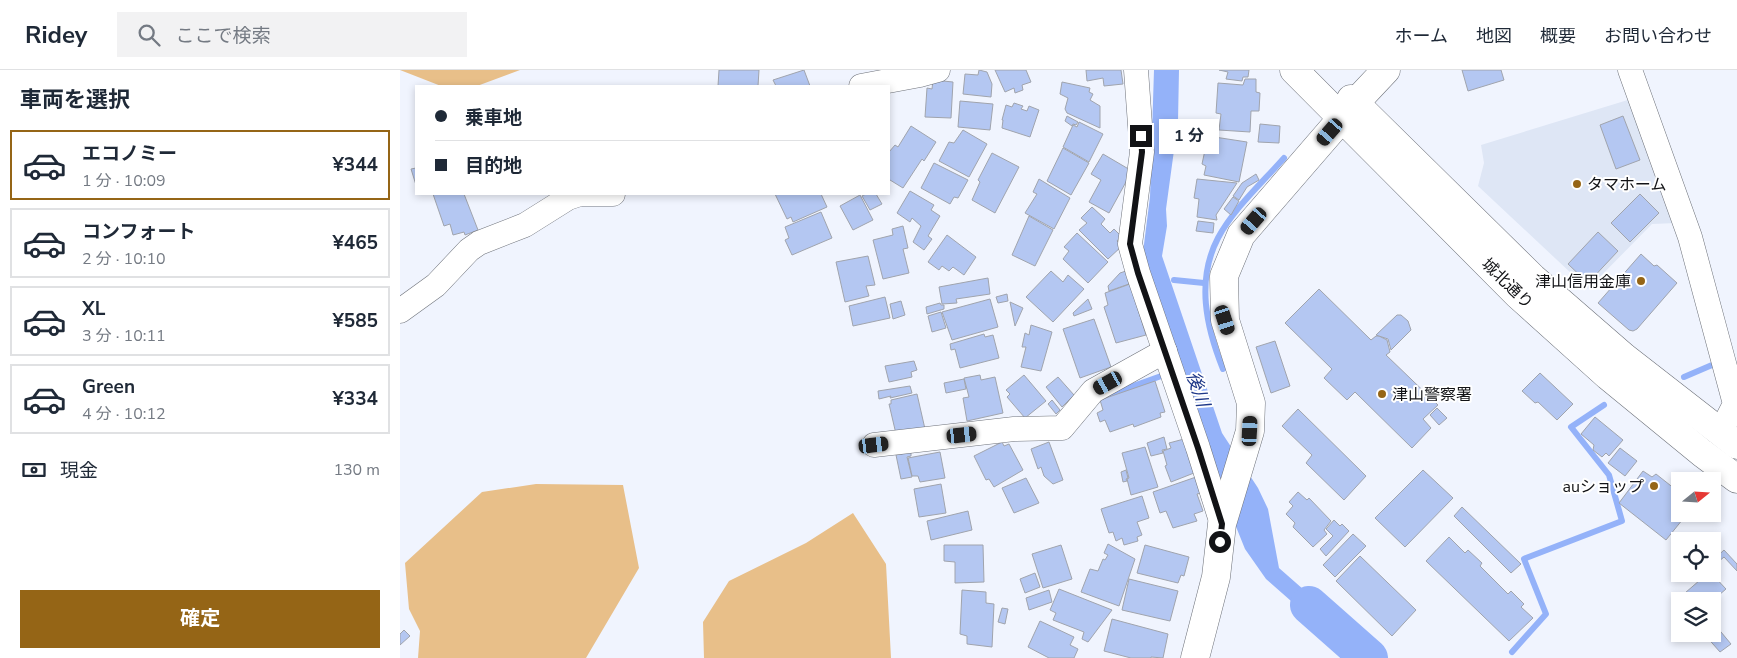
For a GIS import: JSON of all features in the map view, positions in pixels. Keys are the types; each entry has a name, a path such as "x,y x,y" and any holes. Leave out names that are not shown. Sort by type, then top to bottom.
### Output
{"street":[{"path":"866,85 938,70"},
{"path":"1136,70 1142,152 1130,244 1222,524"},
{"name":"城北通り","path":"1294,70 1349,110 1533,278 1624,358 1729,439"},
{"name":"城北通り","path":"1320,70 1349,110 1518,295 1608,376 1702,453 1737,479"},
{"path":"1195,658 1216,577 1222,524 1250,431 1251,402 1225,320 1224,276 1241,236 1349,110 1386,70"},
{"path":"1630,70 1690,237 1735,404 1729,439"},
{"path":"400,311 436,285 469,250 479,243 530,223 568,198 577,195"},
{"path":"874,445 1014,429 1062,428 1093,391 1165,351"}],"shaded area":[{"path":"400,70 520,70 480,85 438,85"},
{"path":"1631,99 1677,223 1652,224 1588,289 1478,186 1484,163 1481,145"},
{"path":"536,484 623,485 639,568 586,658 418,658 420,631 409,609 405,563 482,492"},
{"path":"853,513 886,564 891,658 704,658 703,622 729,581 806,543"}],"water":[{"path":"1154,70 1179,70 1178,121 1166,209 1167,226 1162,256 1222,433 1258,488 1268,509 1279,568 1353,633 1341,645 1266,579 1245,549 1220,487 1142,260 1150,197"}],"building":[{"path":"719,70 759,70 758,85 718,85"},
{"path":"804,70 810,85 776,85 773,80"},
{"path":"979,70 987,72 992,84 991,97 963,94 965,74 978,75"},
{"path":"995,70 1026,70 1031,82 1022,85 1023,90 1015,93 1014,88 1005,92"},
{"path":"1086,70 1121,70 1123,84 1104,86 1103,78 1087,81"},
{"path":"1219,70 1249,70 1248,77 1243,77 1242,81 1226,79 1228,72"},
{"path":"1462,70 1501,70 1504,80 1468,91"},
{"path":"1245,79 1256,79 1256,92 1260,93 1259,111 1251,111 1250,132 1219,130 1221,114 1216,113 1218,83 1243,85"},
{"path":"933,80 953,82 951,118 925,117 927,88 932,89"},
{"path":"1062,82 1090,88 1089,92 1093,94 1090,100 1100,106 1100,128 1067,113 1065,109 1068,98 1060,94"},
{"path":"960,101 993,104 990,130 958,127"},
{"path":"1014,103 1023,106 1021,109 1027,111 1029,106 1039,110 1030,137 1002,128 1006,105 1012,107"},
{"path":"1067,116 1078,122 1076,125 1073,124 1072,126 1065,121"},
{"path":"1623,116 1640,160 1616,169 1600,125"},
{"path":"1079,122 1103,134 1089,162 1063,147 1073,125 1077,127"},
{"path":"1260,124 1280,126 1279,143 1258,142"},
{"path":"911,126 936,142 903,188 890,180 890,151 895,145 898,147"},
{"path":"963,130 987,144 969,177 939,161 949,142 954,143"},
{"path":"1208,136 1247,142 1239,182 1204,175 1206,166 1202,164"},
{"path":"1063,148 1089,163 1071,195 1047,181"},
{"path":"992,153 1019,167 995,213 972,200 980,182 978,180"},
{"path":"1103,154 1132,171 1109,213 1089,202 1101,180 1091,174"},
{"path":"934,163 968,180 958,198 954,197 950,204 921,188"},
{"path":"415,168 415,182 411,169"},
{"path":"1256,174 1259,180 1247,187 1239,200 1233,196 1242,183"},
{"path":"1039,179 1070,198 1054,229 1025,213 1037,194 1033,192"},
{"path":"1197,179 1237,183 1216,215 1217,220 1197,217 1199,199 1194,198"},
{"path":"910,191 934,205 931,210 940,216 928,236 932,239 924,250 913,242 921,226 912,218 910,222 897,213"},
{"path":"1640,194 1659,213 1630,242 1611,223"},
{"path":"433,195 464,195 478,230 465,235 464,232 453,235 450,224 444,226"},
{"path":"775,195 821,195 827,207 793,222 791,217 787,219"},
{"path":"860,195 873,220 853,230 840,206"},
{"path":"877,195 882,204 870,210 862,196"},
{"path":"1233,197 1239,201 1231,215 1224,209"},
{"path":"1092,207 1105,219 1101,224 1110,233 1114,229 1121,236 1117,241 1122,246 1108,259 1079,230 1087,223 1081,218"},
{"path":"821,212 832,238 792,255 785,240 789,238 785,227"},
{"path":"1029,216 1053,230 1035,266 1012,255"},
{"path":"1198,221 1214,223 1213,233 1196,231"},
{"path":"903,226 908,248 903,249 909,273 883,279 873,240 893,235 892,229"},
{"path":"1598,232 1618,251 1588,283 1568,264"},
{"path":"1077,233 1108,262 1088,283 1063,259 1069,251 1064,247"},
{"path":"947,235 976,257 964,275 953,267 949,271 942,266 939,270 928,262"},
{"path":"1641,254 1677,283 1637,329 1633,331 1629,330 1598,303"},
{"path":"868,256 875,285 866,286 869,296 845,302 836,262"},
{"path":"1051,271 1063,282 1068,275 1084,289 1053,322 1026,297"},
{"path":"1126,271 1129,284 1109,291 1108,286 1120,273"},
{"path":"988,278 990,294 956,299 957,303 942,304 939,287"},
{"path":"1130,284 1146,335 1116,343 1104,307 1108,305 1105,293"},
{"path":"1319,289 1371,340 1379,336 1387,340 1390,352 1386,355 1438,405 1423,419 1431,428 1412,448 1355,392 1347,400 1324,378 1332,369 1285,323"},
{"path":"1007,294 1008,301 998,303 996,297"},
{"path":"885,297 890,318 853,326 849,306"},
{"path":"990,299 998,327 952,340 942,312"},
{"path":"1088,299 1092,309 1074,316 1073,313"},
{"path":"901,301 905,315 893,319 890,304"},
{"path":"1010,302 1023,308 1015,326"},
{"path":"940,303 944,305 944,309 927,314 926,307"},
{"path":"941,312 946,328 932,332 928,316"},
{"path":"1397,315 1401,315 1408,321 1411,330 1391,350 1388,339 1376,335"},
{"path":"1094,319 1111,367 1080,378 1063,329"},
{"path":"1031,325 1052,332 1041,371 1021,367 1026,347 1022,347 1025,333 1029,335"},
{"path":"984,334 985,337 993,335 999,358 960,368 955,349 951,350 950,344"},
{"path":"1275,341 1290,386 1271,393 1256,347"},
{"path":"914,361 917,370 911,372 912,377 889,382 885,366"},
{"path":"1540,373 1573,404 1557,420 1538,402 1535,403 1522,391"},
{"path":"980,375 981,380 995,377 1003,413 967,421 963,398 969,397 964,378"},
{"path":"1024,375 1046,401 1025,418 1007,397 1010,394 1006,390"},
{"path":"1058,377 1074,395 1062,407 1046,387"},
{"path":"964,379 966,389 946,393 944,383"},
{"path":"1155,381 1165,412 1160,413 1161,417 1134,427 1133,424 1110,432 1105,420 1100,422 1097,413 1103,410 1100,400"},
{"path":"910,386 912,393 879,399 878,391"},
{"path":"917,394 925,429 896,434 889,404 891,404 891,400"},
{"path":"1052,400 1060,410 1056,414 1048,404"},
{"path":"1437,408 1447,418 1439,425 1430,415"},
{"path":"1298,409 1366,476 1344,500 1306,463 1312,455 1282,426"},
{"path":"1595,417 1623,440 1609,456 1606,453 1602,457 1593,450 1594,445 1581,434"},
{"path":"1164,437 1167,449 1162,450 1163,453 1151,456 1147,443"},
{"path":"1184,439 1194,473 1171,482 1165,466 1167,465 1163,451 1171,448 1169,443"},
{"path":"1002,442 1004,446 1009,444 1023,470 994,487 989,479 986,480 974,456"},
{"path":"1049,442 1063,480 1053,484 1044,476 1041,467 1038,469 1031,449"},
{"path":"1145,447 1158,487 1131,495 1127,479 1129,478 1122,453"},
{"path":"1620,448 1637,461 1625,476 1608,463"},
{"path":"911,452 911,456 907,457 912,477 901,479 896,455"},
{"path":"940,452 945,478 920,482 918,476 912,476 908,458"},
{"path":"1126,470 1128,478 1126,479 1127,481 1123,482 1121,472"},
{"path":"1423,470 1453,498 1405,547 1375,518"},
{"path":"1643,471 1652,477 1656,474 1671,486 1671,522 1681,522 1666,540 1619,503"},
{"path":"1196,477 1201,493 1197,494 1203,511 1194,514 1197,521 1173,528 1166,511 1160,513 1153,492"},
{"path":"1026,478 1039,503 1014,513 1002,488"},
{"path":"941,484 946,513 919,517 914,489"},
{"path":"1298,492 1307,500 1309,498 1331,521 1324,530 1327,534 1313,547 1293,527 1295,523 1286,514 1293,506 1289,502"},
{"path":"1142,496 1149,518 1137,522 1142,535 1137,537 1138,541 1124,545 1122,538 1116,541 1113,532 1109,533 1101,509"},
{"path":"1462,507 1521,564 1511,573 1454,516"},
{"path":"968,511 972,530 931,540 927,521"},
{"path":"1334,520 1340,526 1342,524 1349,531 1326,556 1320,549 1333,536 1326,529"},
{"path":"1353,534 1366,546 1335,577 1323,565"},
{"path":"1449,537 1465,553 1468,550 1482,563 1480,566 1508,594 1511,591 1524,604 1521,607 1533,618 1509,641 1426,561"},
{"path":"1108,544 1135,559 1119,606 1081,592 1090,569 1098,571 1103,559 1105,560 1108,555 1104,553"},
{"path":"944,545 983,545 984,582 955,583 955,562 944,561"},
{"path":"1061,545 1072,579 1043,588 1032,554"},
{"path":"1145,545 1189,557 1184,576 1181,575 1178,583 1137,573"},
{"path":"1724,550 1737,564 1737,571 1724,557 1721,560 1721,553"},
{"path":"1360,556 1416,610 1392,636 1336,581"},
{"path":"1035,573 1040,587 1025,593 1020,579"},
{"path":"1129,579 1178,591 1170,621 1122,610"},
{"path":"1698,582 1719,582 1726,589 1721,593 1686,592"},
{"path":"1059,589 1112,610 1088,642 1082,639 1084,632 1053,620 1056,613 1050,610"},
{"path":"962,590 986,592 986,603 994,604 992,647 967,644 967,636 960,634"},
{"path":"1049,590 1052,602 1029,610 1026,598"},
{"path":"1002,608 1008,609 1005,624 998,622"},
{"path":"1112,619 1168,634 1163,658 1131,658 1104,651"},
{"path":"1040,621 1074,637 1070,645 1078,649 1074,658 1049,658 1028,647"},
{"path":"404,630 410,636 400,645 400,634"},
{"path":"1721,632 1731,644 1720,652 1711,642 1721,642"}],"waterway":[{"path":"1223,369 1212,337 1206,304 1205,287 1211,254 1218,238 1232,216 1284,158"},
{"path":"1174,280 1204,283"},
{"path":"1684,377 1719,362"},
{"path":"1108,395 1164,375"},
{"path":"1512,652 1546,614 1524,559 1622,521 1609,475 1571,427 1604,405"},
{"name":"後川","path":"1309,605 1369,658"}],"place":[{"name":"タマホーム","path":"1577,184"},
{"name":"津山信用金庫","path":"1641,281"},
{"name":"津山警察署","path":"1382,394"},
{"name":"auショップ","path":"1654,486"}],"route":[{"path":"1141,136 1142,152 1130,244 1222,524 1220,542"}]}
